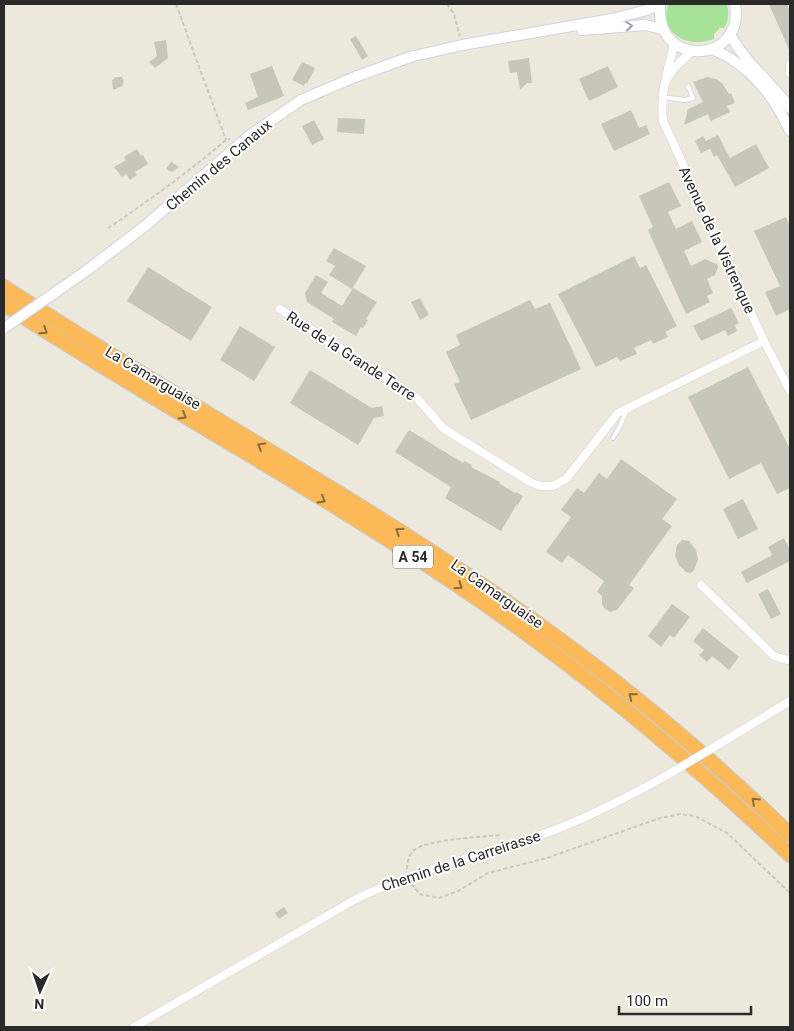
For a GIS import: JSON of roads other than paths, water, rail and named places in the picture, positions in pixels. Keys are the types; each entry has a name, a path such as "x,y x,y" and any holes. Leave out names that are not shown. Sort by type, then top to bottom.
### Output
{"highway":[{"name":"La Camarguaise","path":"4,287 117,359 383,520 521,612 599,670 664,722 734,782 790,835"},
{"name":"La Camarguaise","path":"4,304 113,374 376,533 482,602 589,680 654,732 724,793 790,855"}],"main road":[{"path":"660,4 659,16 662,29 667,37 674,44 692,51 712,49 722,43 730,34 735,23 737,12 735,4"},
{"name":"Chemin des Canaux","path":"4,328 86,271 144,226 249,136 301,100 355,77 410,57 462,45 627,15 647,10 660,4"},
{"name":"Chemin des Canaux","path":"546,31 645,25 662,29"},
{"path":"730,34 738,50 781,95 790,108"},
{"path":"712,49 730,56 743,65 770,95 783,114 790,131"}],"street":[{"name":"Avenue de la Vistrenque","path":"674,44 662,97 662,121 764,342 789,386"},
{"name":"Avenue de la Vistrenque","path":"664,85 674,68 692,51"},
{"path":"790,65 790,73"},
{"name":"Rue de la Grande Terre","path":"280,309 417,398 444,429 532,483 540,486 553,486 566,479 618,412 764,342"},
{"path":"702,586 774,656 787,660 790,659"},
{"name":"Chemin de la Carreirasse","path":"134,1027 356,899 384,885 576,822 669,774 790,700"}],"lane":[{"path":"662,97 685,100 693,98 688,86"},
{"path":"613,438 627,408"}]}
